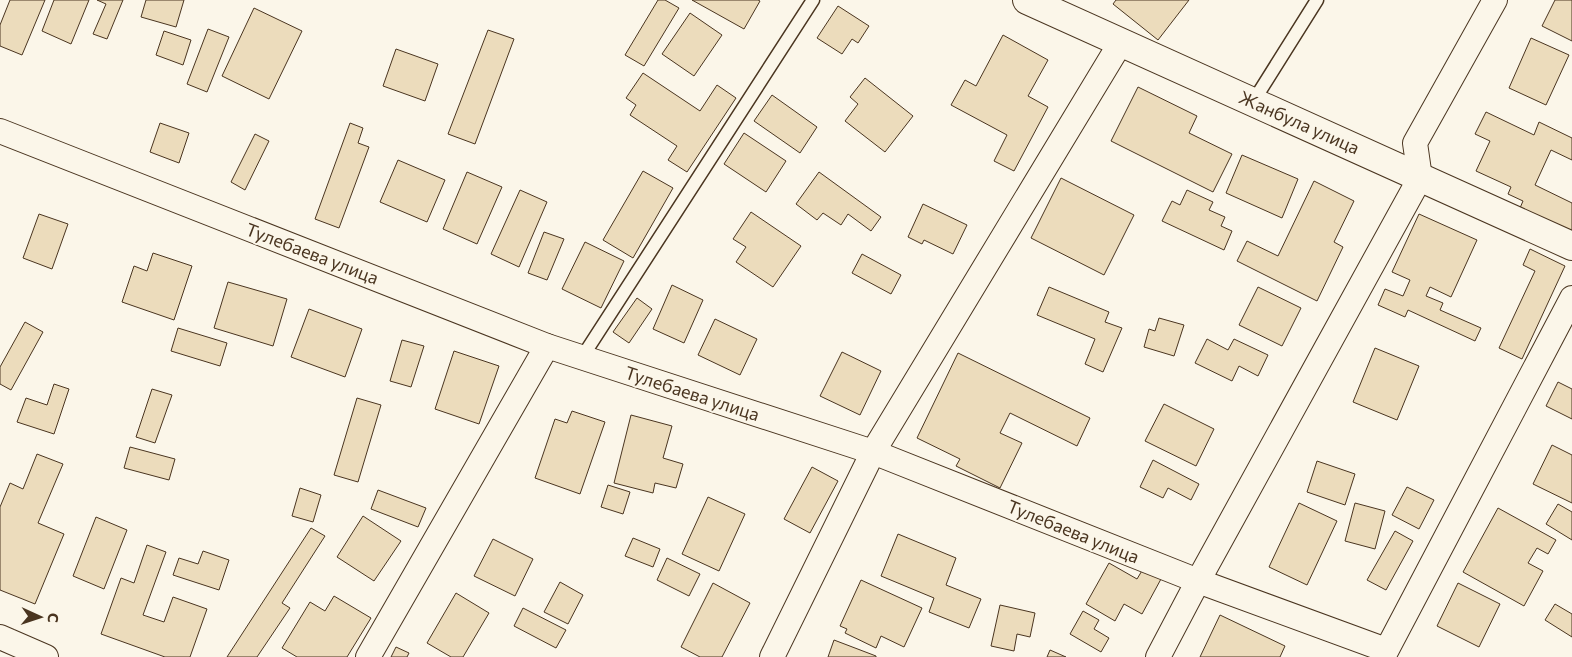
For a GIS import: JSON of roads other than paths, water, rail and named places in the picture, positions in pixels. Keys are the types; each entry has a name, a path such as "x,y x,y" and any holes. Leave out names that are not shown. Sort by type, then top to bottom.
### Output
{"street":[{"name":"Жанбула улица","path":"1027,0 1572,246"},
{"path":"1158,657 1420,178 1415,143 1495,0"},
{"path":"772,657 872,452 1121,42"},
{"name":"Тулебаева улица","path":"0,131 581,359 872,452 1385,654"},
{"path":"1385,654 1572,298"},
{"path":"368,657 547,346"},
{"path":"0,637 46,657"}],"lane":[{"path":"581,359 813,0"},
{"path":"1253,102 1317,0"}]}
